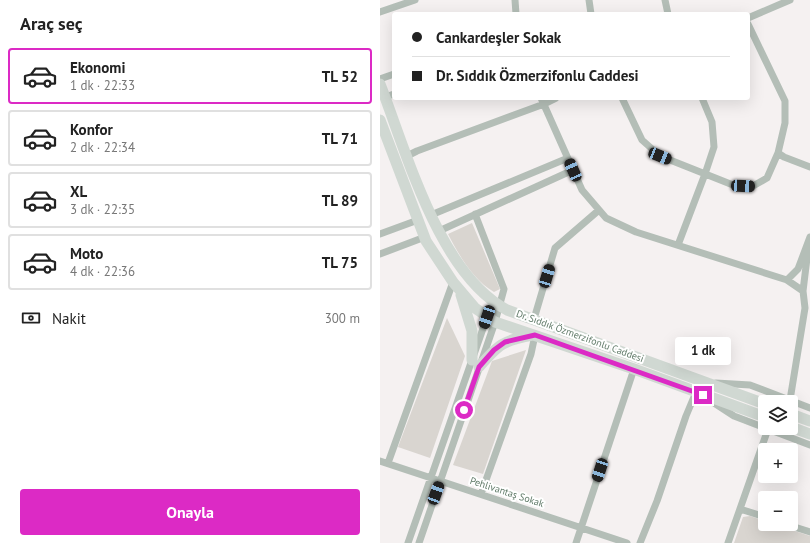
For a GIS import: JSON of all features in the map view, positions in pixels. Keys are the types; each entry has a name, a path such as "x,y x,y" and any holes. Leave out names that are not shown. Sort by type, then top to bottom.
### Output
{"main road":[{"name":"Dr. Sıddık Özmerzifonlu Caddesi","path":"380,84 390,96 407,156 427,207 451,252 477,288 507,310 758,402"},
{"name":"Dr. Sıddık Özmerzifonlu Caddesi","path":"380,120 426,241 456,285 475,308 491,320 634,369 758,415"},
{"path":"456,285 472,331 475,364"},
{"path":"475,364 505,342 535,335"},
{"path":"798,417 810,421"},
{"path":"798,430 810,434"}],"street":[{"path":"380,12 415,0"},
{"path":"515,0 516,12"},
{"path":"589,0 591,12"},
{"path":"665,0 668,12"},
{"path":"750,17 790,0"},
{"path":"623,100 642,140 660,156 733,185 753,186 767,178 778,153 785,123 785,101 750,28"},
{"path":"380,79 392,75"},
{"path":"678,245 714,146 712,122 703,100"},
{"path":"407,156 542,101 582,190 606,218 630,229 787,280 804,291"},
{"path":"778,153 810,167"},
{"path":"431,215 568,158"},
{"path":"439,231 573,170"},
{"path":"534,319 555,248 599,210"},
{"path":"408,543 431,478 504,289 475,214"},
{"path":"380,234 418,220"},
{"path":"380,254 425,237"},
{"path":"787,280 798,269 810,237"},
{"path":"791,395 805,308 804,291 810,243"},
{"path":"388,463 456,285"},
{"path":"481,494 530,354 535,335"},
{"path":"419,543 441,481 475,364"},
{"path":"576,543 634,369"},
{"path":"706,383 750,385 777,395"},
{"path":"640,543 657,501 686,416 699,394 734,416 758,425"},
{"path":"798,403 810,408"},
{"path":"728,543 766,435"},
{"path":"784,435 810,445"},
{"name":"Pehlivantaş Sokak","path":"380,460 627,543"},
{"path":"740,509 758,515"},
{"path":"798,528 810,532"}],"shaded area":[{"path":"472,223 500,289 494,292 486,287 473,274 448,234"},
{"path":"447,318 465,356 430,458 398,447"},
{"path":"526,350 483,474 453,465 492,361"},
{"path":"750,516 758,519 758,531 795,531 810,536 810,543 734,543 743,517"}],"route":[{"path":"464,410 479,367 494,350 505,342 535,335 634,369 703,395"}]}
